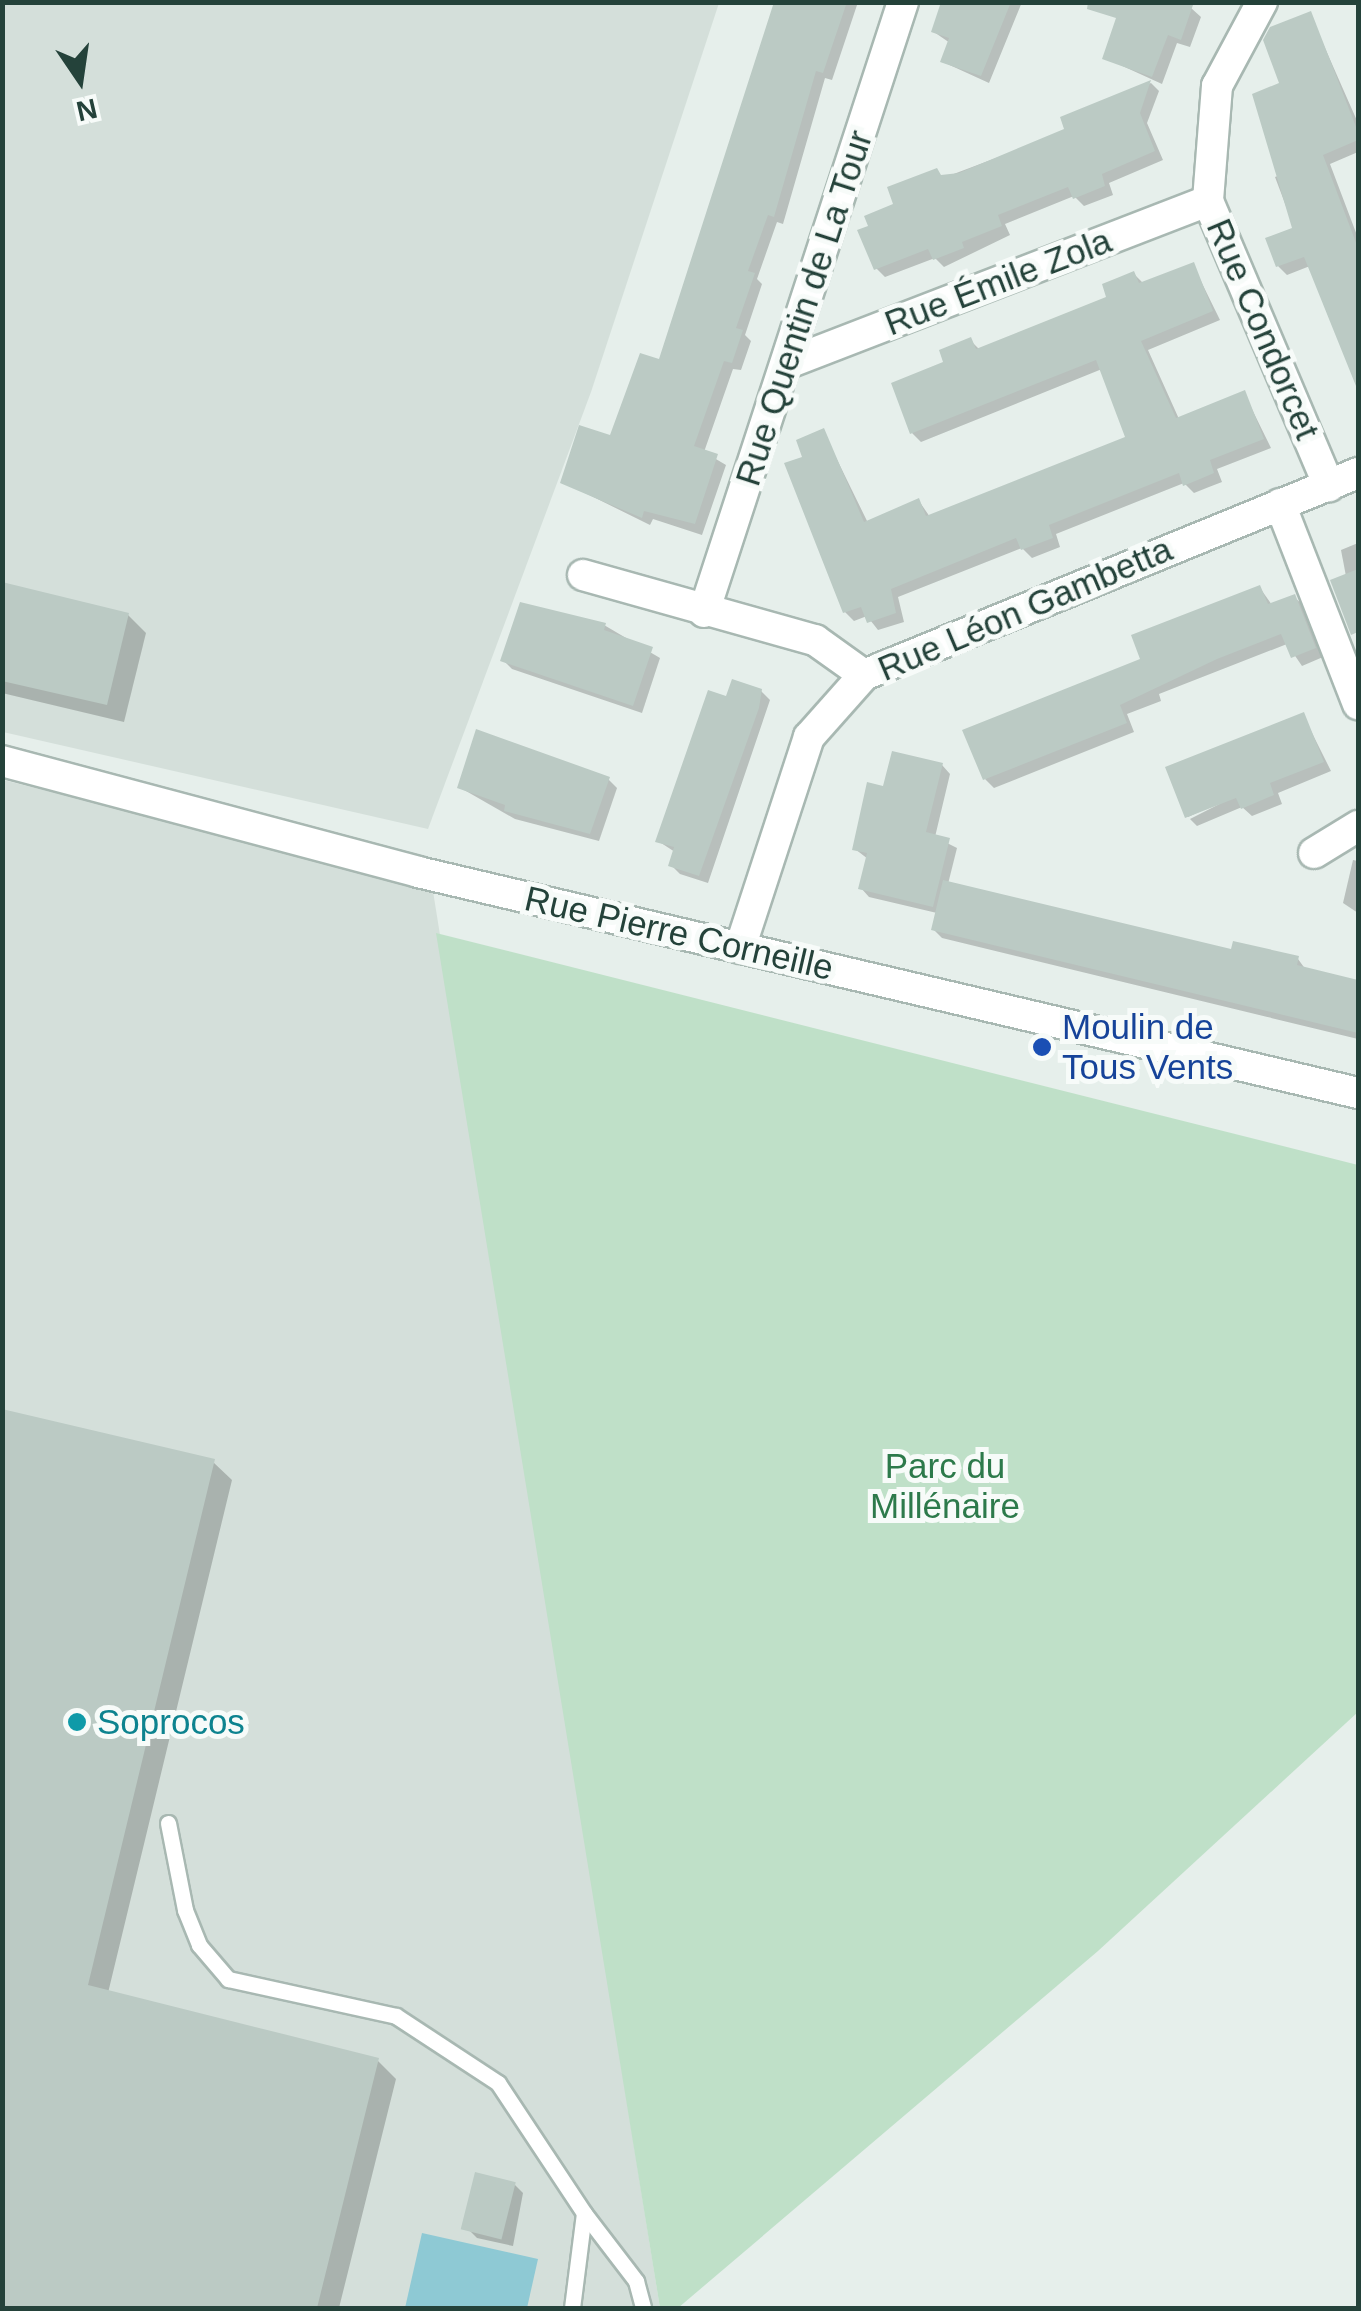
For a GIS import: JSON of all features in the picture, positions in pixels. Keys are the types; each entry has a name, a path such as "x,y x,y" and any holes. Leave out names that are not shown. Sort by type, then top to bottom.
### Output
{"street":[{"name":"Rue Quentin de La Tour","path":"704,612 788,363 902,2"},
{"name":"Rue Condorcet","path":"1262,2 1217,86 1208,201 1329,486"},
{"name":"Rue Émile Zola","path":"788,363 1208,201"},
{"name":"Rue Léon Gambetta","path":"740,948 809,737 864,676 1358,473"},
{"path":"1280,504 1358,704"},
{"path":"583,574 704,612 815,640 864,676"},
{"name":"Rue Pierre Corneille","path":"2,761 418,872 1358,1093"},
{"path":"1314,853 1358,826"}],"lane":[{"path":"168,1823 185,1910 199,1944 228,1979 396,2016 498,2083 584,2213 636,2282 643,2308"},
{"path":"572,2308 584,2213"}],"shaded area":[{"path":"3,3 719,3 591,392 428,829 3,732"},
{"path":"3,780 432,885 660,2308 3,2308"}],"green space":[{"name":"Parc du Millénaire","path":"436,933 1358,1165 1358,1712 1098,1951 678,2308 660,2308"}],"water":[{"path":"422,2233 538,2259 527,2308 405,2308"}],"building":[{"path":"774,2 847,2 823,73 816,71 774,217 768,215 748,271 755,273 736,328 743,330 732,363 724,361 694,446 718,454 695,524 644,511 642,518 560,483 579,425 610,435 640,353 659,359"},
{"path":"941,2 1011,2 981,76 940,62 949,38 931,32"},
{"path":"1088,2 1194,2 1181,40 1168,35 1152,77 1102,59 1116,18 1087,9"},
{"path":"1311,11 1358,132 1358,140 1323,155 1358,248 1358,391 1304,257 1276,267 1265,238 1292,228 1252,94 1279,83 1263,40 1270,27"},
{"path":"1151,80 1140,113 1155,151 1102,174 1105,186 1073,199 1068,187 998,215 1002,226 962,242 964,248 933,260 928,249 874,270 857,230 868,226 864,216 893,204 887,187 937,168 941,175 959,173 1064,129 1060,117"},
{"path":"1194,262 1213,311 1141,341 1176,418 1245,390 1264,439 1210,460 1214,473 1183,486 1179,473 1049,525 1053,538 1021,550 1016,538 891,589 896,613 867,623 861,607 843,613 784,463 802,457 796,440 824,428 864,522 919,498 926,516 1125,437 1096,360 910,434 891,383 943,362 939,350 971,337 976,349 1106,297 1102,284 1134,271 1139,283"},
{"path":"1358,569 1358,632 1351,635 1330,580"},
{"path":"2,582 129,613 107,705 2,681"},
{"path":"1260,585 1268,604 1295,594 1316,648 1291,658 1281,634 1217,659 1120,705 1127,723 983,780 962,730 1140,659 1131,635"},
{"path":"520,602 606,623 604,630 653,647 633,706 500,661"},
{"path":"732,679 762,689 759,708 699,876 668,866 674,847 655,842 708,690 726,696"},
{"path":"1304,712 1324,762 1270,783 1274,795 1241,809 1236,798 1185,818 1165,767"},
{"path":"476,729 610,777 590,834 504,811 505,805 457,788"},
{"path":"892,751 943,763 926,832 950,838 933,907 858,889 867,853 852,850 867,782 883,786"},
{"path":"943,880 1231,949 1233,941 1299,956 1297,965 1358,980 1358,1033 931,930"},
{"name":"Soprocos","path":"2,1409 215,1459 88,1985 379,2058 317,2308 2,2308"},
{"path":"475,2172 516,2182 501,2239 461,2229"}],"place":[{"name":"Moulin de Tous Vents","path":"1042,1047"},
{"name":"Soprocos","path":"77,1722"}]}
